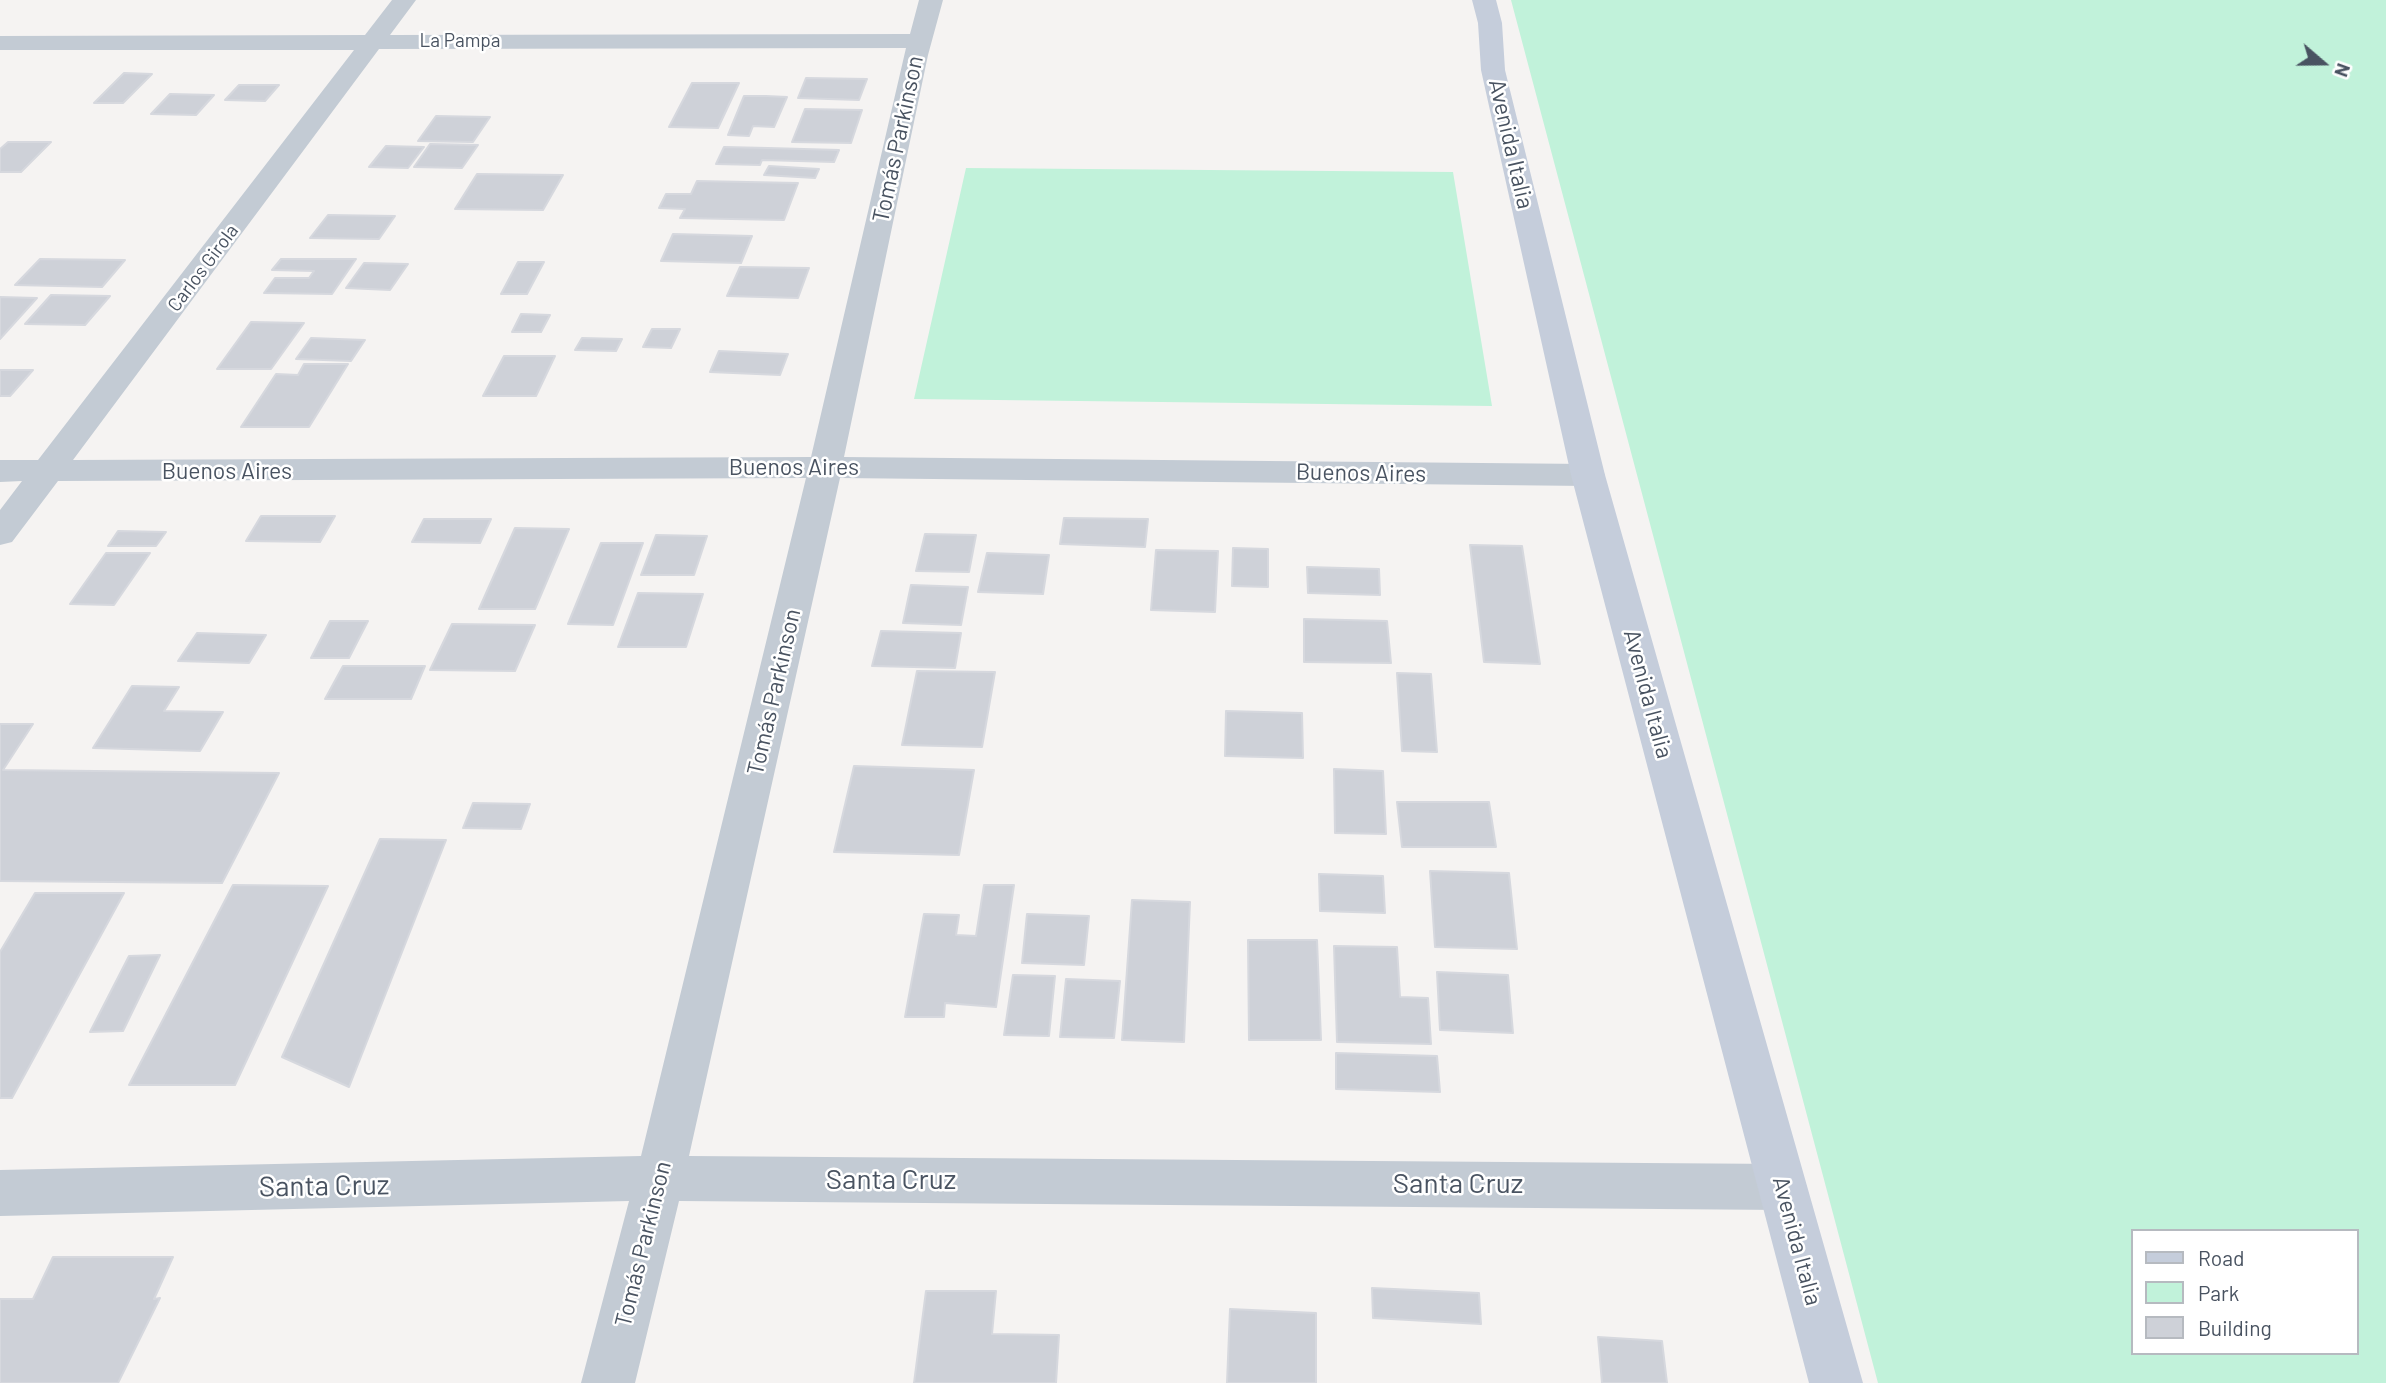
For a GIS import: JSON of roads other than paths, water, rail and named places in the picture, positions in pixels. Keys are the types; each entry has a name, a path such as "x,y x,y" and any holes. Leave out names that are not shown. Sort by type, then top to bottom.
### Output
{"main road":[{"name":"Avenida Italia","path":"1484,0 1490,23 1493,70 1588,475 1836,1383"}],"street":[{"name":"Carlos Girola","path":"0,534 404,0"},
{"name":"Tomás Parkinson","path":"608,1383 660,1178 826,467 931,0"},
{"name":"La Pampa","path":"0,43 920,41"},
{"name":"Buenos Aires","path":"0,471 826,467 1588,475"},
{"name":"Santa Cruz","path":"0,1193 660,1178 1782,1187"}]}
